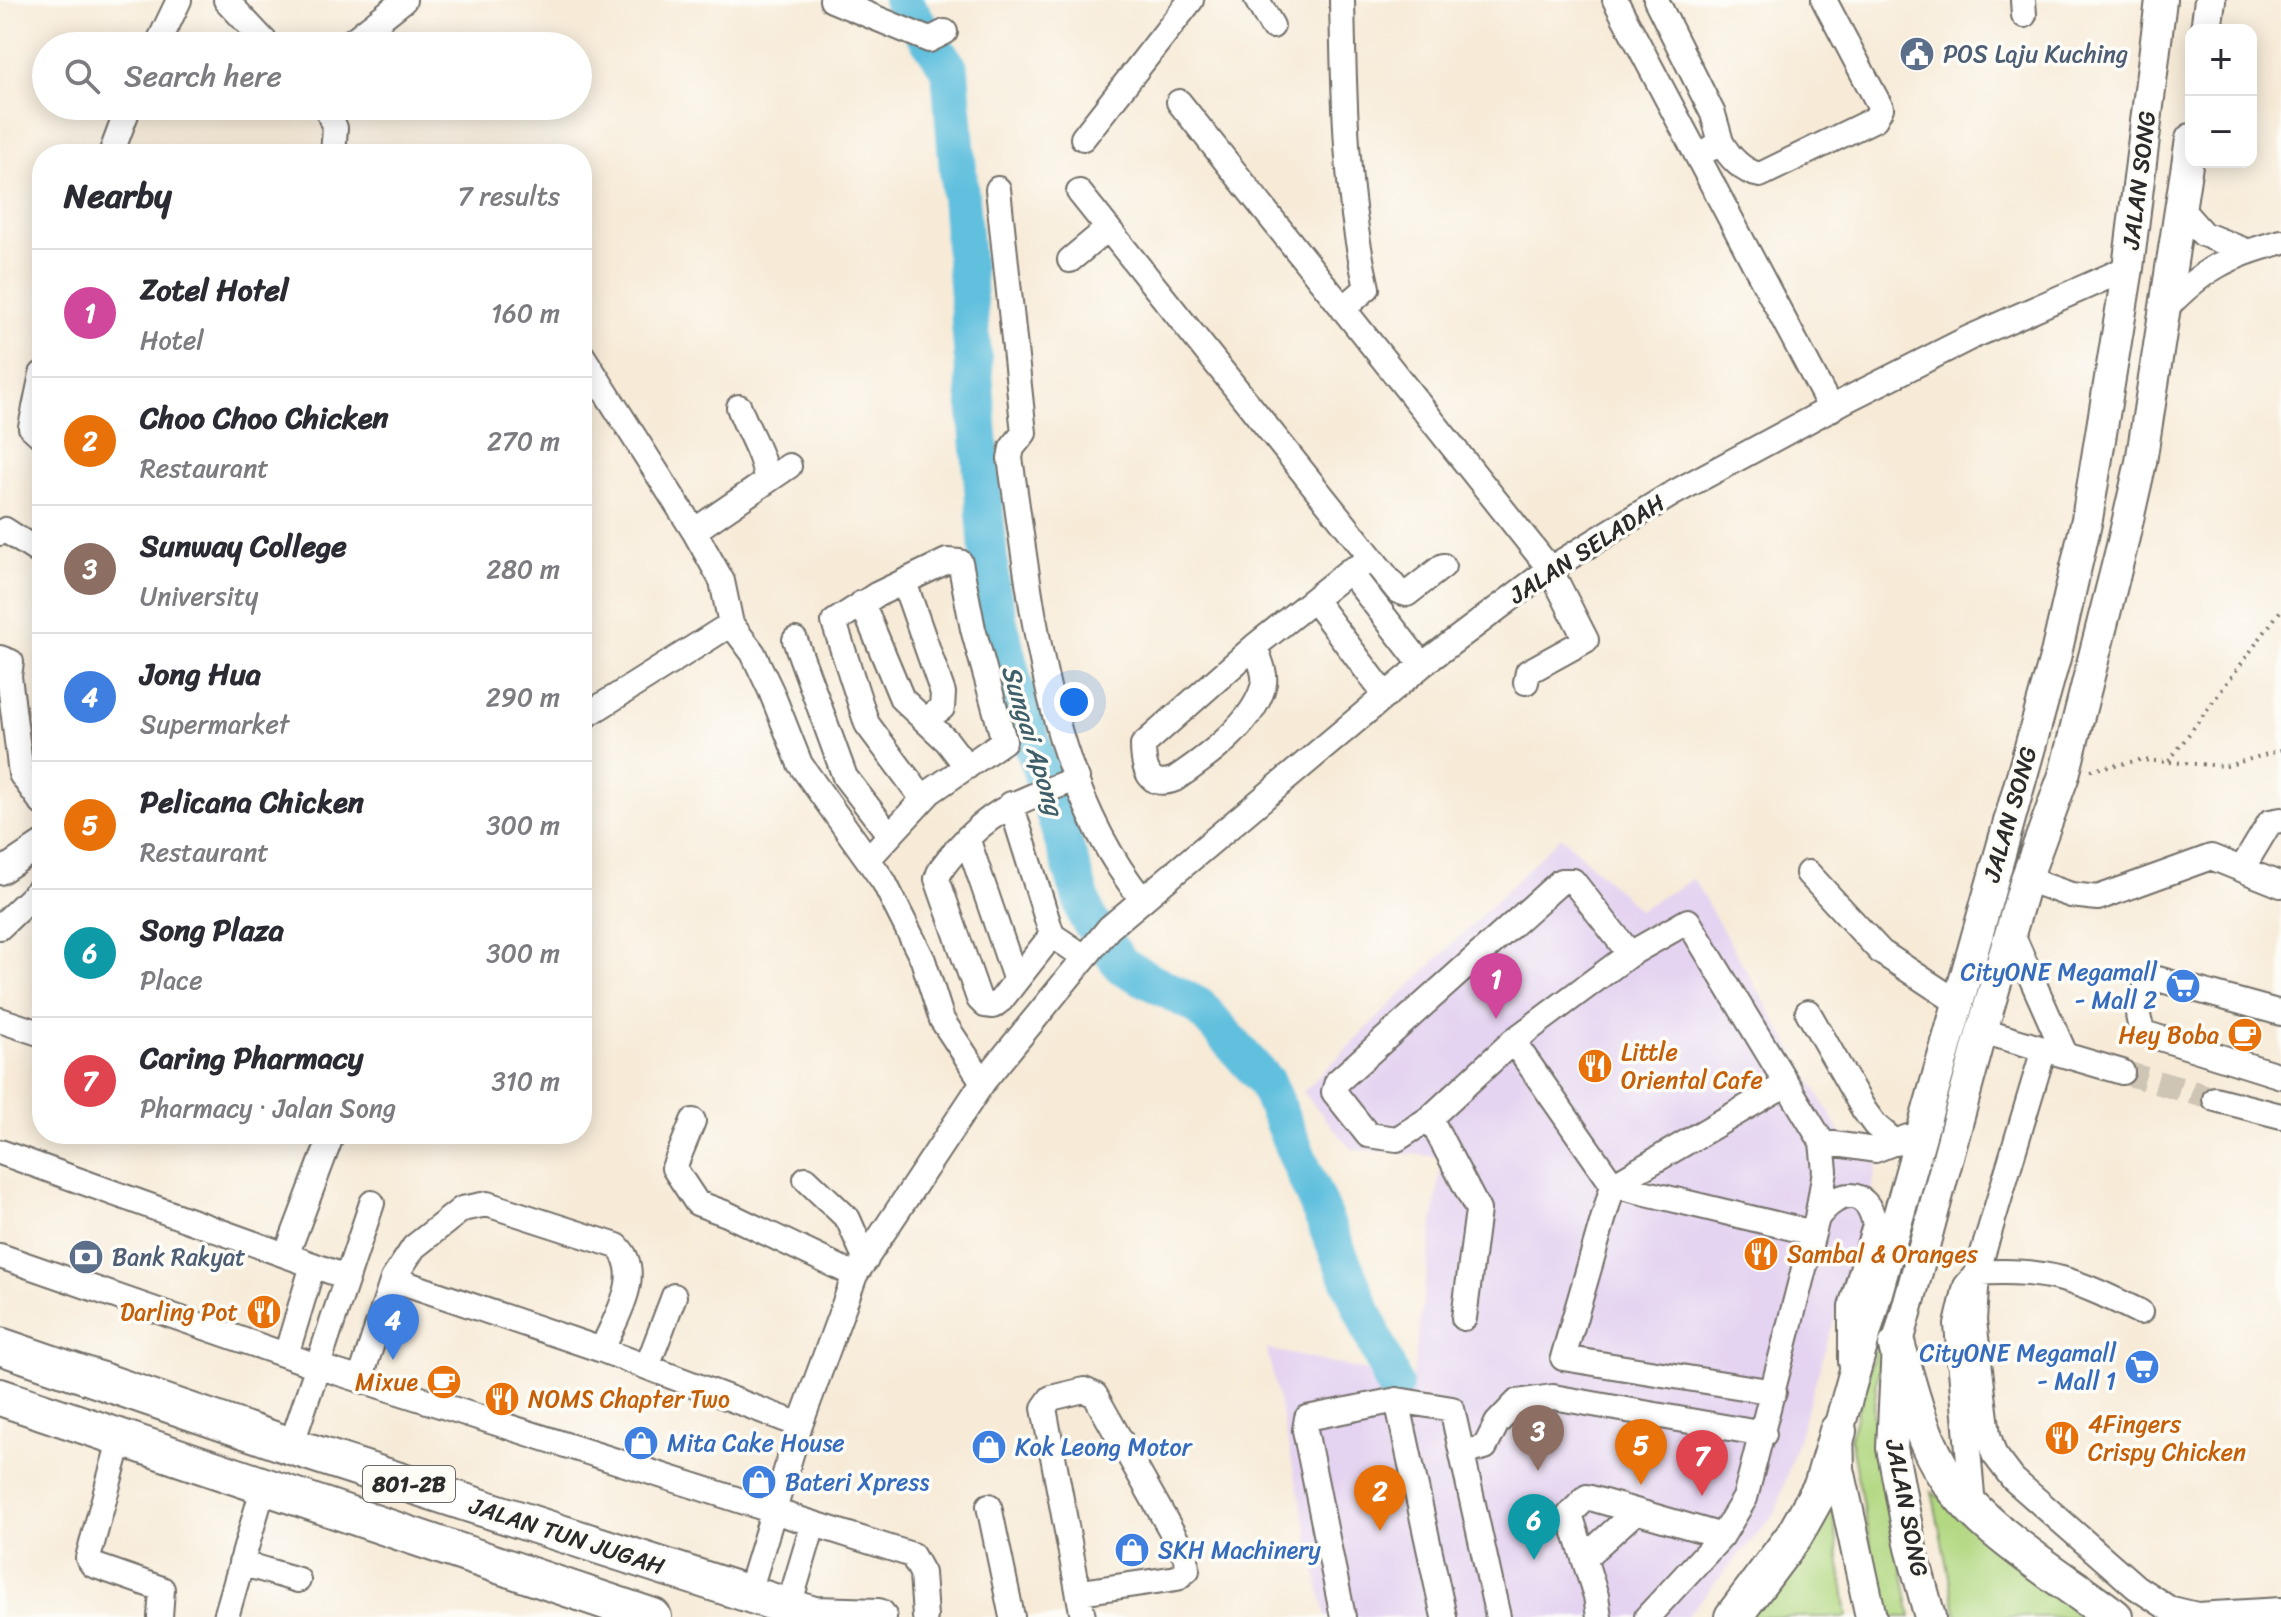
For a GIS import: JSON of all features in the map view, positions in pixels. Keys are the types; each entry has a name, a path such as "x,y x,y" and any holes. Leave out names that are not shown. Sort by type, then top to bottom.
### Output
{"highway":[{"name":"JALAN TUN JUGAH","path":"0,1346 291,1446 808,1614 878,1617"},
{"path":"1897,1346 1911,1395 1934,1454 1948,1480 2001,1531 2114,1617"},
{"name":"JALAN TUN JUGAH","path":"0,1397 653,1617"},
{"path":"1733,1617 1794,1536 1822,1486 1838,1431"}],"main road":[{"name":"JALAN SONG","path":"1871,1617 1839,1469 1838,1431 1908,1137 1957,1002 2055,658 2087,519 2128,268 2161,0"},
{"path":"2207,24 2210,0"},
{"name":"JALAN SONG","path":"1930,1617 1911,1548 1892,1448 1891,1419 1897,1346 2026,879 2064,775 2141,462 2187,168"}],"street":[{"path":"164,32 179,0"},
{"path":"226,0 256,32"},
{"path":"364,32 404,0"},
{"path":"832,0 937,36"},
{"path":"1083,138 1191,0"},
{"path":"1257,0 1272,26"},
{"path":"1342,0 1348,168 1354,230 1367,288 1343,309"},
{"path":"1615,0 1831,409"},
{"path":"1656,0 1713,114 1721,142 1729,156 1754,175 1760,175 1875,119 1881,108 1824,0"},
{"path":"1179,102 1550,569 1586,640 1538,664 1528,672 1526,682"},
{"path":"115,144 124,120"},
{"path":"332,120 335,128 334,144"},
{"path":"1697,158 1721,142"},
{"path":"998,189 1024,433 1012,448 1010,458 1041,658 1076,779 1120,872 1142,899"},
{"path":"1079,192 1106,230 1403,594 1443,566"},
{"path":"2181,209 2203,234 2246,251"},
{"path":"1070,260 1106,230"},
{"path":"2164,310 2197,276 2246,251 2281,242"},
{"name":"JALAN SELADAH","path":"748,1595 800,1425 860,1268 983,1082 1095,942 1142,899 1422,665 1550,569 1670,495 1831,409 1969,338 2128,268"},
{"path":"592,371 694,531 722,581 731,624 753,653 800,764 869,858 923,960 942,1020 983,1082"},
{"path":"739,407 765,467 766,481"},
{"path":"694,531 789,466"},
{"path":"0,533 5,530 32,548"},
{"path":"1255,646 1265,680 1258,699 1244,721 1175,779 1164,783 1152,779 1143,768 1143,745 1255,646 1349,571 1373,560"},
{"path":"869,858 888,833 923,799 1004,741 973,629 960,562 947,561 862,603 834,622 847,670 867,724 923,799"},
{"path":"1349,571 1422,665"},
{"path":"904,582 943,693 942,708 925,720"},
{"path":"1314,600 1386,696"},
{"path":"862,603 902,699 967,767"},
{"path":"592,712 731,624"},
{"path":"795,640 845,777 888,833"},
{"path":"0,658 11,662 9,676 21,774 32,789"},
{"path":"812,687 847,670"},
{"path":"867,724 902,699"},
{"path":"1052,935 993,1006 985,1005 979,999 938,887 939,871 981,823 1021,800 1076,779"},
{"path":"1021,800 1052,935"},
{"path":"2243,867 2270,822 2281,820"},
{"path":"967,838 1016,981"},
{"path":"0,872 32,851"},
{"path":"2026,879 2071,895 2098,898 2211,857 2243,867 2281,885"},
{"path":"1808,873 1881,952 1957,1002"},
{"path":"1630,954 1573,881 1561,881 1337,1082 1334,1092 1368,1135 1397,1139 1430,1118 1513,1041 1630,954 1688,921 1822,1142 1825,1171 1815,1225 1764,1434 1745,1498 1722,1536 1647,1617"},
{"path":"0,927 32,897"},
{"path":"2011,932 2054,1051 1977,1273 1974,1321 1988,1435 1994,1454 2013,1479 2136,1587 2168,1608 2197,1615 2281,1610"},
{"path":"1052,935 1095,942"},
{"path":"2281,1013 2154,978 2140,995 2137,1020 2144,1033 2281,1076"},
{"path":"1808,1012 1875,1125 1908,1137"},
{"path":"0,1020 32,1031"},
{"path":"1982,1031 2122,1072"},
{"path":"1513,1041 1613,1185 1815,1225"},
{"path":"1553,1397 1613,1185 1786,1084"},
{"path":"2215,1099 2281,1116"},
{"path":"1430,1118 1478,1210 1464,1318"},
{"path":"693,1121 674,1168 697,1203 860,1268"},
{"path":"1822,1142 1875,1150 1908,1137"},
{"path":"287,1253 328,1144"},
{"path":"0,1152 287,1253 346,1277"},
{"path":"806,1179 848,1219 860,1268"},
{"path":"1815,1225 1828,1202 1844,1195 1856,1198 1873,1212 1875,1225 1851,1307 1852,1381"},
{"path":"291,1446 372,1203"},
{"path":"360,1380 393,1279 414,1247 444,1220 462,1209 487,1204 617,1246 626,1255 632,1276 602,1350"},
{"path":"0,1256 317,1366 912,1555 922,1573 925,1617"},
{"path":"286,1355 313,1265"},
{"path":"1973,1506 1957,1325 1966,1286 1977,1273 2021,1271 2055,1275 2080,1282 2140,1312"},
{"path":"393,1279 602,1350 800,1425"},
{"path":"647,1367 674,1296"},
{"path":"1563,1358 1774,1392"},
{"path":"1081,1592 1177,1578 1187,1570 1186,1557 1095,1395 1084,1390 1051,1398 1044,1408 1081,1592 1083,1617"},
{"path":"1462,1453 1485,1447 1497,1423 1517,1402 1553,1397 1764,1434"},
{"path":"1397,1400 1444,1617"},
{"path":"1343,1617 1305,1430 1307,1418 1397,1400 1452,1409 1498,1617"},
{"path":"121,1437 88,1558 93,1565 162,1589 160,1617"},
{"path":"226,1617 264,1485"},
{"path":"1599,1617 1570,1514 1587,1497 1722,1536"},
{"path":"989,1506 1012,1617"},
{"path":"1584,1558 1635,1512"},
{"path":"808,1614 813,1525"},
{"path":"241,1563 298,1580"}],"path":[{"path":"2169,761 2281,610"},
{"path":"2064,775 2140,760 2226,766 2281,750"}],"shaded area":[{"path":"1561,836 1639,910 1693,879 1844,1138 1883,1142 1860,1234 1776,1512 1686,1617 1326,1617 1267,1349 1412,1381 1442,1157 1351,1149 1303,1092"}],"green space":[{"path":"1886,1311 1873,1414 1911,1617 1884,1617 1850,1438"},
{"path":"1932,1491 2080,1617 1957,1617"},
{"path":"1832,1504 1847,1617 1748,1617"}],"waterway":[{"name":"Sungai Apong","path":"902,0 950,70 991,588 1013,682 1087,917 1122,966 1200,1007 1266,1082 1394,1385"}],"tunnel":[{"path":"2122,1072 2215,1099"}],"place":[{"name":"POS Laju Kuching","path":"1917,54"},
{"name":"CityONE Megamall - Mall 2","path":"2183,986"},
{"name":"Zotel Hotel","path":"1496,1019"},
{"name":"Hey Boba","path":"2245,1035"},
{"name":"Little Oriental Cafe","path":"1595,1066"},
{"name":"Sambal & Oranges","path":"1761,1254"},
{"name":"Bank Rakyat","path":"86,1257"},
{"name":"Darling Pot","path":"264,1312"},
{"name":"Jong Hua","path":"393,1360"},
{"name":"CityONE Megamall - Mall 1","path":"2142,1367"},
{"name":"Mixue","path":"444,1382"},
{"name":"NOMS Chapter Two","path":"502,1399"},
{"name":"4Fingers Crispy Chicken","path":"2062,1438"},
{"name":"Mita Cake House","path":"641,1443"},
{"name":"Kok Leong Motor","path":"989,1447"},
{"name":"Sunway College","path":"1538,1471"},
{"name":"Bateri Xpress","path":"759,1482"},
{"name":"Pelicana Chicken","path":"1641,1485"},
{"name":"Caring Pharmacy","path":"1702,1496"},
{"name":"Choo Choo Chicken","path":"1380,1531"},
{"name":"SKH Machinery","path":"1132,1550"},
{"name":"Song Plaza","path":"1534,1560"}]}
